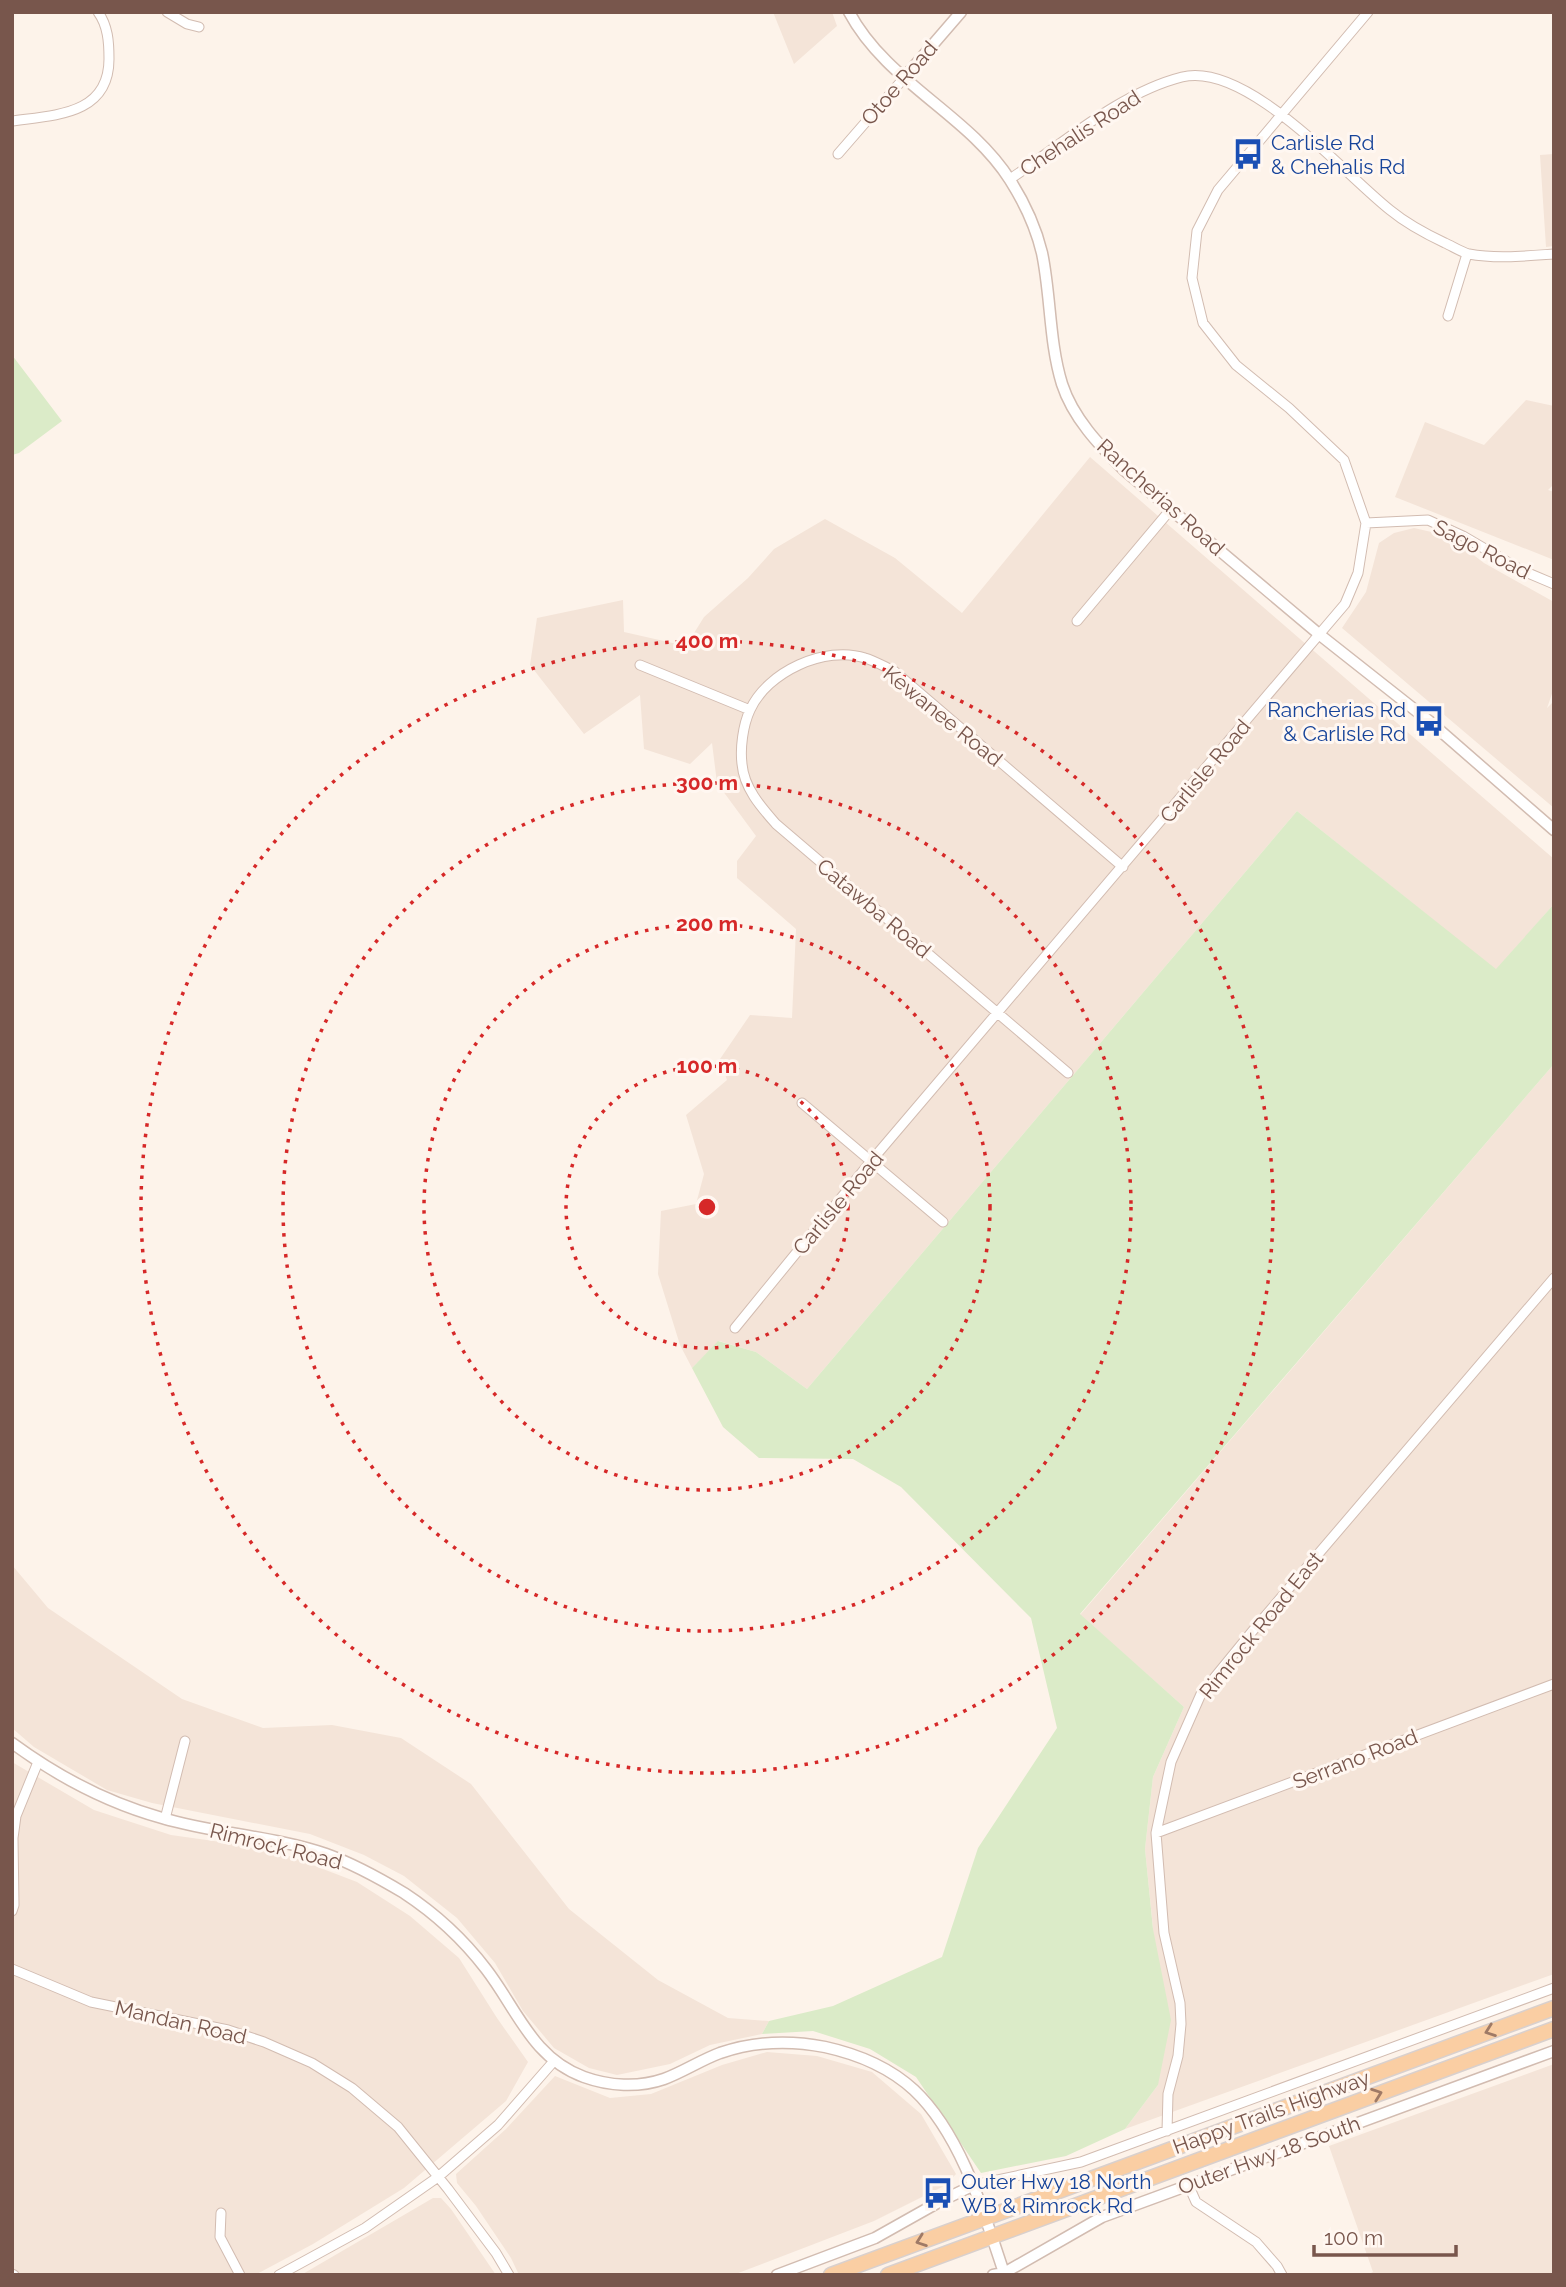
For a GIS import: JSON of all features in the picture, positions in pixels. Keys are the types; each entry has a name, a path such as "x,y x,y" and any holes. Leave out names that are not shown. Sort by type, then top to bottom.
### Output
{"main road":[{"name":"Happy Trails Highway","path":"831,2275 1554,2008"},
{"name":"Happy Trails Highway","path":"888,2275 1554,2029"}],"street":[{"path":"12,121 64,114 89,104 102,90 109,70 109,42 98,12"},
{"path":"167,12 187,24 199,27"},
{"name":"Rancherias Road","path":"849,12 867,42 975,140 1010,179 1033,224 1041,252 1063,386 1072,407 1104,450 1320,635 1429,721 1554,830"},
{"name":"Otoe Road","path":"838,154 961,12"},
{"name":"Carlisle Road","path":"735,1328 872,1160 1345,604 1358,573 1366,523 1344,460 1289,408 1236,365 1203,323 1192,278 1197,230 1218,190 1368,12"},
{"name":"Chehalis Road","path":"1010,179 1130,97 1185,76 1223,80 1247,91 1282,114 1391,211 1423,233 1467,254 1521,257 1554,254"},
{"path":"1448,316 1467,254"},
{"path":"1077,621 1171,509"},
{"name":"Sago Road","path":"1366,523 1428,520 1463,536 1521,570 1554,584"},
{"name":"Kewanee Road","path":"750,710 763,692 784,672 824,655 863,657 894,671 1123,867"},
{"path":"640,665 750,710"},
{"name":"Catawba Road","path":"750,710 743,738 742,766 754,799 776,824 1068,1073"},
{"path":"802,1103 943,1222"},
{"name":"Rimrock Road East","path":"1167,2130 1168,2094 1178,2056 1181,2024 1180,2003 1164,1933 1156,1833 1171,1762 1201,1694 1554,1278"},
{"name":"Serrano Road","path":"1156,1833 1554,1684"},
{"path":"165,1819 185,1741"},
{"name":"Rimrock Road","path":"12,1743 38,1762 127,1808 165,1819 326,1854 363,1869 407,1895 438,1917 461,1938 488,1971 539,2049 570,2071 610,2084 638,2084 663,2079 725,2052 773,2042 804,2043 837,2050 862,2058 891,2073 914,2090 933,2113 974,2185 992,2236 1000,2274"},
{"path":"12,1911 16,1816 38,1762"},
{"name":"Mandan Road","path":"12,1969 91,2002 228,2030 312,2063 352,2088 398,2127 496,2253 509,2275"},
{"path":"777,2275 875,2238 974,2185 1081,2162 1554,1989"},
{"name":"Outer Hwy 18 South","path":"1000,2274 1102,2217 1554,2052"},
{"path":"279,2275 365,2228 438,2177 498,2126 554,2061"},
{"path":"1188,2184 1196,2202 1256,2242 1282,2275"},
{"path":"221,2213 220,2237 240,2275"}],"shaded area":[{"path":"773,12 832,12 837,26 794,64"},
{"path":"1554,154 1554,246 1546,247 1540,155"},
{"path":"1526,400 1554,406 1554,484 1548,490 1554,492 1554,560 1395,497 1425,422 1484,445"},
{"path":"1090,457 1554,859 1554,904 1496,970 1297,811 807,1389 756,1352 719,1341 692,1368 680,1345 658,1274 661,1211 696,1204 704,1174 686,1115 727,1080 720,1059 750,1015 792,1018 796,929 737,878 737,861 756,836 717,783 712,743 690,764 644,749 640,695 584,734 530,665 537,618 623,600 624,632 686,646 704,617 748,578 774,549 825,519 895,558 962,613"},
{"path":"1414,528 1449,536 1484,563 1554,602 1554,688 1547,708 1554,701 1554,808 1342,628 1366,592 1379,543 1394,533"},
{"path":"1554,1064 1554,1974 1125,2129 1158,2085 1153,1928 1145,1849 1153,1777 1184,1707 1080,1615"},
{"path":"12,1565 48,1608 182,1699 263,1728 332,1725 401,1738 471,1784 569,1909 658,1980 728,2018 769,2021 762,2034 710,2045 670,2064 617,2075 589,2068 554,2048 523,2011 495,1963 457,1918 404,1876 364,1855 310,1834 152,1803 107,1790 34,1747 12,1728"},
{"path":"12,1762 94,1810 171,1835 235,1844 289,1856 357,1882 410,1916 459,1958 528,2062 506,2101 404,2188 313,2244 255,2275 12,2275"},
{"path":"767,2052 817,2056 872,2072 921,2114 956,2174 946,2185 874,2221 733,2275 519,2275 511,2258 476,2206 457,2183 456,2174 506,2129 555,2076 610,2098 651,2094 722,2065"},
{"path":"1554,2064 1554,2275 1367,2275 1373,2272 1329,2146"},
{"path":"433,2198 441,2198 451,2209 496,2275 301,2275"}],"green space":[{"path":"12,355 62,421 19,453 12,455"},
{"path":"1297,811 1496,969 1554,904 1554,1064 1080,1614 1184,1707 1153,1777 1145,1849 1153,1929 1171,2020 1158,2085 1125,2129 1066,2156 981,2173 916,2077 870,2049 813,2031 762,2034 769,2021 833,2006 942,1957 978,1848 1057,1728 1031,1618 901,1487 853,1459 759,1458 723,1427 692,1368 718,1341 756,1352 807,1389"}],"place":[{"name":"Carlisle Rd & Chehalis Rd","path":"1248,154"},
{"name":"Rancherias Rd & Carlisle Rd","path":"1429,721"},
{"name":"Outer Hwy 18 North WB & Rimrock Rd","path":"938,2193"}]}
